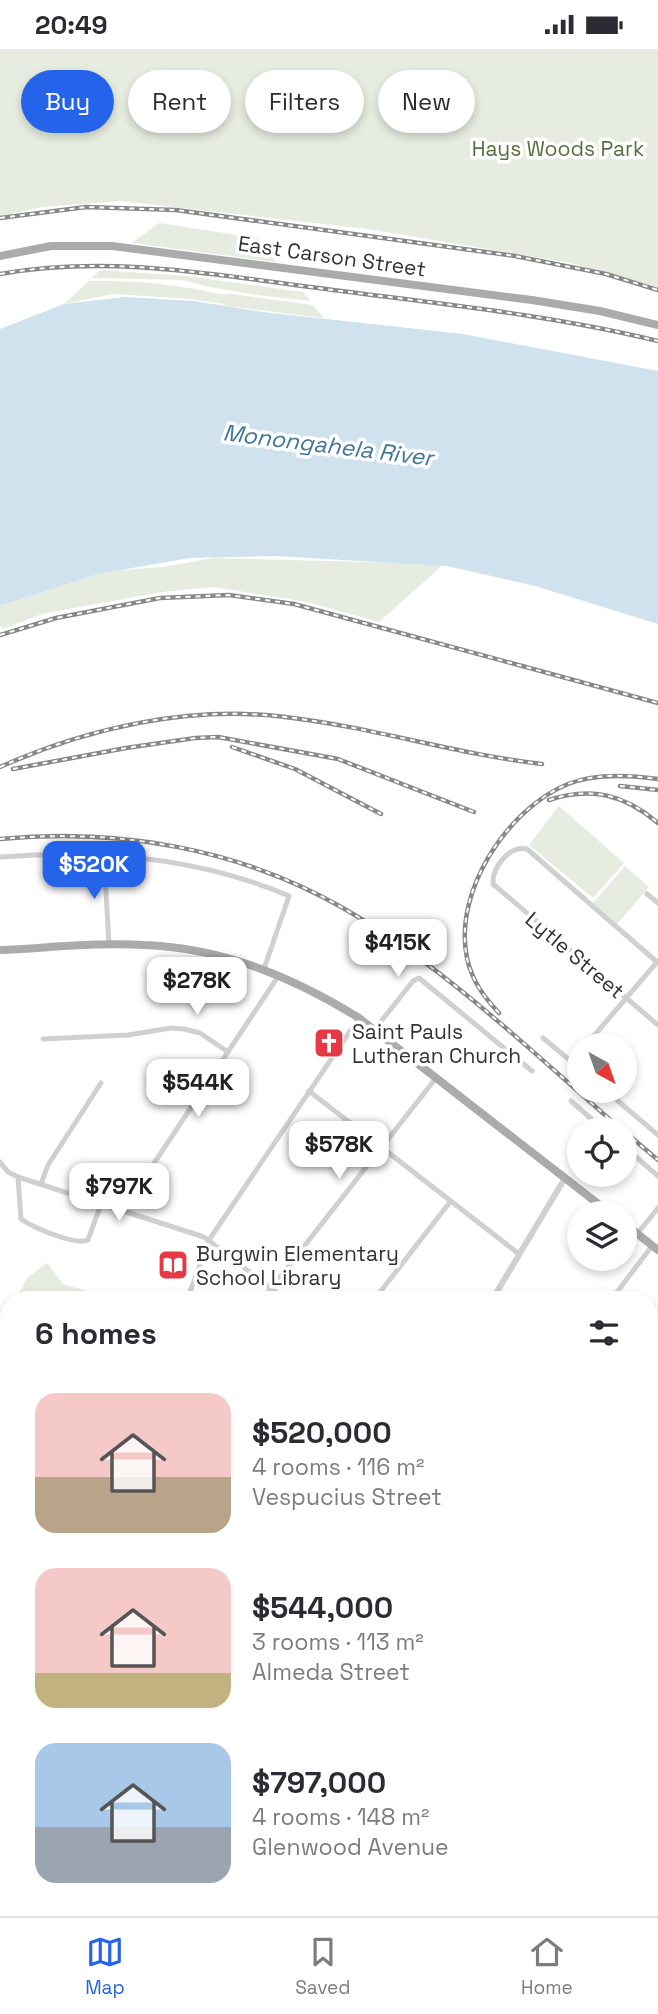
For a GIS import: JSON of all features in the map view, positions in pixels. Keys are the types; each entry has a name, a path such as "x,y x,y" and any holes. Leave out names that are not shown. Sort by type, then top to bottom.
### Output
{"main road":[{"name":"East Carson Street","path":"0,256 51,246 112,246 532,300 600,311 658,325"},
{"path":"0,950 143,944 219,955 279,975 320,994 359,1018 595,1201"},
{"path":"637,1234 656,1245"}],"street":[{"name":"Lytle Street","path":"658,962 527,849 511,851 495,870 493,884 658,1025"},
{"path":"0,857 57,853 104,855 214,869 289,896 264,969"},
{"path":"104,855 109,946"},
{"path":"647,894 658,903"},
{"path":"596,1033 658,962"},
{"path":"123,1210 279,975"},
{"path":"374,1030 413,981 419,978 532,1071"},
{"path":"190,1291 209,1240 359,1018"},
{"path":"43,1039 128,1035 171,1028 200,1033 228,1052"},
{"path":"543,1038 567,1058"},
{"path":"271,1289 436,1077"},
{"path":"41,1184 48,1165 101,1083"},
{"path":"309,1091 519,1254"},
{"path":"572,1103 589,1117"},
{"path":"620,1103 658,1135"},
{"path":"637,1158 658,1176"},
{"path":"0,1162 8,1172 18,1177 209,1240 274,1291"},
{"path":"18,1177 21,1219 35,1227 83,1243 88,1240 101,1204"},
{"path":"499,1291 565,1178"},
{"path":"381,1291 450,1202"},
{"path":"637,1234 658,1207"},
{"path":"618,1291 656,1245"}],"green space":[{"name":"Hays Woods Park","path":"0,49 658,49 658,287 571,263 368,229 120,201 43,207 0,216"},
{"path":"159,223 257,238 276,262 132,243"},
{"path":"101,270 186,276 303,292 311,301 257,295 184,280 91,278"},
{"path":"89,281 157,284 313,305 324,318 225,306 191,299 113,294 64,304"},
{"path":"214,558 444,564 379,622 307,602 213,587 162,592 42,614 3,629 0,626 0,606 107,571 162,567"},
{"path":"559,806 624,863 593,898 529,845"},
{"path":"625,866 649,887 617,924 593,903"},
{"path":"47,1263 63,1284 87,1291 20,1291 26,1279"}],"water":[{"name":"Monongahela River","path":"125,297 194,301 263,312 463,334 658,371 658,624 535,586 447,566 274,556 190,558 98,574 0,606 0,329 64,304"}],"railway":[{"path":"0,218 86,207 176,210 515,256 606,274 658,290"},
{"path":"0,274 84,266 167,269 496,311 658,341"},
{"path":"0,635 56,618 160,598 229,595 294,604 658,703"},
{"path":"0,767 33,753 103,731 176,717 213,714 249,714 317,721 477,754 542,764"},
{"path":"13,769 126,748 218,737 338,759 474,812"},
{"path":"232,747 295,769 381,814"},
{"path":"499,1013 472,974 467,958 465,933 468,906 489,856 525,812 568,784 578,780 612,776 658,779"},
{"path":"620,786 658,790"},
{"path":"549,800 580,794 607,796 633,806 658,823"},
{"path":"0,839 45,836 133,840 220,857 303,887 381,931 417,957 487,1012 607,1117"},
{"path":"637,1142 658,1160"}],"place":[{"name":"Saint Pauls Lutheran Church","path":"329,1043"},
{"name":"Burgwin Elementary School Library","path":"173,1265"}]}
